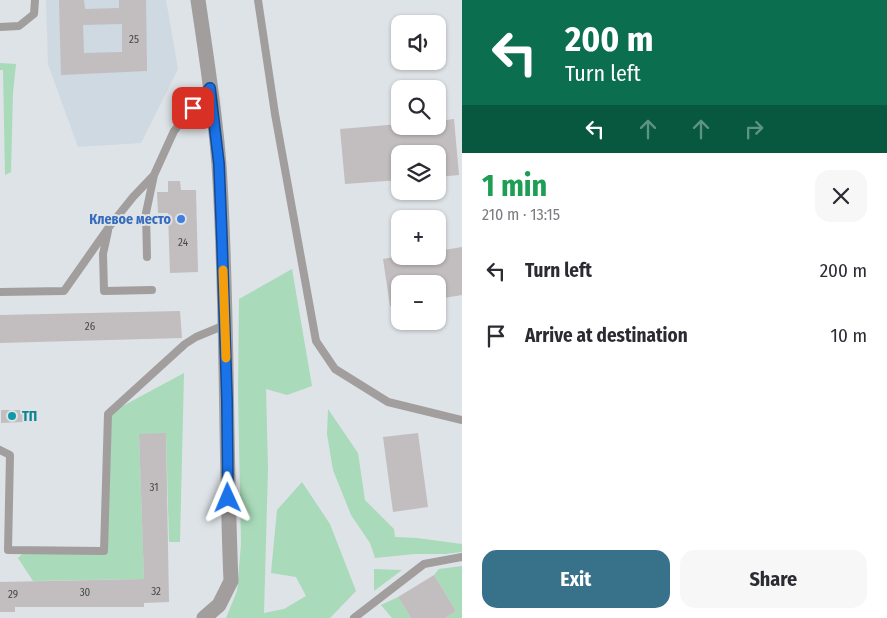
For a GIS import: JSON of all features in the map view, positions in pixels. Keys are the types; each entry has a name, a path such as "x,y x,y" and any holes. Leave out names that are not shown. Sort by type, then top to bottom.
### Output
{"street":[{"path":"198,0 219,164 231,582 219,605 204,618"}],"lane":[{"path":"0,27 19,26 34,14 34,0"},
{"path":"258,0 275,114 316,341 335,370 388,402 462,420"},
{"path":"147,257 146,213 154,175 174,131 210,88"},
{"path":"0,292 64,291 109,227 154,175"},
{"path":"109,227 103,254 104,291 152,290"},
{"path":"0,450 10,455 8,550 104,551 108,414 185,344 196,337 225,325"},
{"path":"354,618 424,564 462,557"}],"shaded area":[{"path":"46,0 166,0 178,69 141,143 78,147 48,64"}],"green space":[{"path":"0,63 16,64 13,93 11,172 5,175 3,70 0,70"},
{"path":"292,269 312,386 287,395 266,389 268,469 264,613 284,609 306,596 296,577 271,573 277,510 302,482 330,524 356,591 330,618 226,618 237,591 241,544 238,391 239,299"},
{"path":"184,373 180,542 169,542 166,434 139,434 144,579 33,581 18,558 26,550 104,551 108,414"},
{"path":"328,409 358,453 365,500 394,529 395,537 462,544 462,552 375,558 370,543 351,515 333,470 327,434"},
{"path":"462,566 462,618 445,618 456,611 434,575 439,569"},
{"path":"374,569 402,570 374,591"},
{"path":"398,597 411,618 392,618 381,605"}],"building":[{"path":"59,0 84,0 85,9 119,8 119,0 146,0 147,71 61,75","holes":["122,24 122,52 84,53 83,25"]},
{"path":"454,119 459,175 446,176 446,145 391,145 391,181 345,184 340,129 391,125 391,135 446,135 446,120"},
{"path":"168,181 180,181 181,190 196,190 198,272 170,273 168,213 158,213 157,192 168,192"},
{"path":"462,247 462,295 446,298 446,275 391,275 390,306 383,259 391,258 391,265 446,265 446,250"},
{"path":"180,311 182,338 0,343 0,315"},
{"name":"ТП","path":"1,410 23,410 23,422 1,423"},
{"path":"166,433 169,602 144,603 144,607 15,607 15,612 0,612 0,582 144,579 139,434"},
{"path":"418,433 428,507 393,512 383,437"},
{"path":"434,575 456,611 445,618 411,618 398,597"}],"slow traffic":[{"path":"223,270 226,358"}],"place":[{"name":"Клевое место","path":"181,219"},
{"name":"ТП","path":"12,416"}],"route":[{"path":"193,108 210,88 219,164 227,400 228,498"}]}
